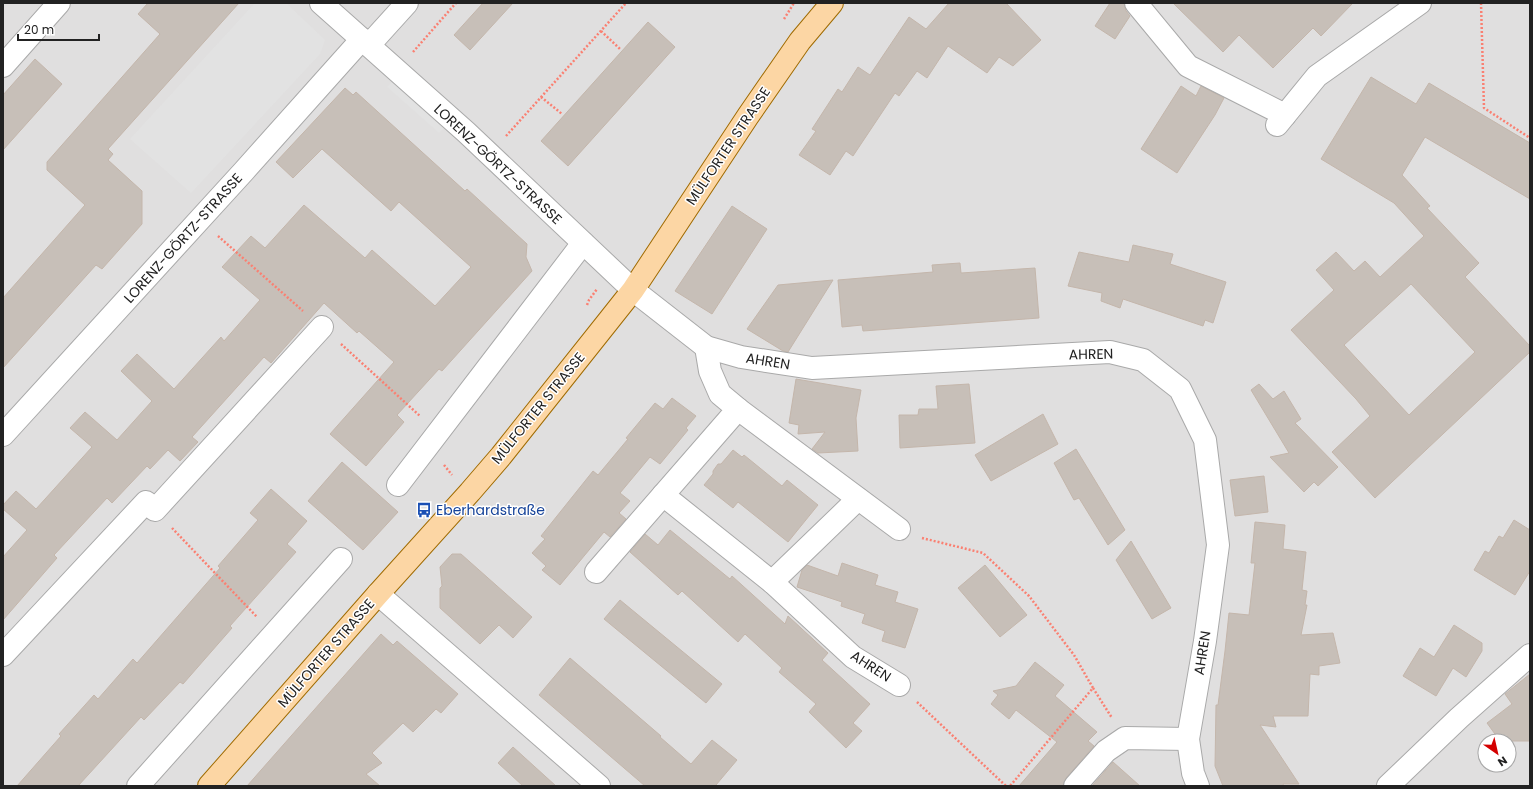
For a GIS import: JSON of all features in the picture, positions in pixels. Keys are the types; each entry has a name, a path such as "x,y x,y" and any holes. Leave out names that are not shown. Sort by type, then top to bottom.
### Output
{"main road":[{"name":"MÜLFORTER STRASSE","path":"209,786 501,456 633,290 748,116 800,41 832,3"}],"street":[{"path":"3,66 58,3"},
{"name":"LORENZ-GÖRTZ-STRASSE","path":"320,3 397,70 489,154 633,290"},
{"path":"365,42 408,3"},
{"path":"1136,3 1188,66 1281,120 1317,76 1420,3"},
{"name":"LORENZ-GÖRTZ-STRASSE","path":"3,435 199,220 365,42"},
{"path":"398,485 583,243"},
{"name":"AHREN","path":"633,290 706,348 741,357 812,368 1110,352 1142,360 1180,389 1205,440 1218,546 1205,641 1188,739 1193,773 1198,786"},
{"path":"3,656 146,502 155,510 322,327"},
{"path":"706,348 710,371 720,394 899,529"},
{"path":"596,572 738,409"},
{"name":"AHREN","path":"662,495 772,582 853,657 899,685"},
{"path":"772,582 858,499"},
{"path":"138,786 341,559"},
{"path":"378,594 599,786"},
{"path":"1388,786 1459,718 1530,654"},
{"path":"1075,786 1106,751 1125,738 1188,739"}],"path":[{"path":"397,70 456,3"},
{"path":"489,154 626,3"},
{"path":"1481,3 1484,108 1530,138"},
{"path":"601,31 620,49"},
{"path":"541,97 562,114"},
{"path":"199,220 322,327 433,427 438,457 455,479 470,492"},
{"path":"155,510 274,634"},
{"path":"899,529 914,536 983,553 1029,596 1074,655 1125,738"},
{"path":"899,685 1006,786"},
{"path":"1010,786 1093,688"}],"shaded area":[{"path":"3,3 1530,3 1530,786 3,786"},
{"path":"255,3 286,3 325,40 320,54 191,193 130,139"},
{"path":"393,81 445,127 439,133 387,87"}],"building":[{"path":"148,3 239,3 108,149 113,154 108,160 142,191 142,224 102,269 96,265 3,368 3,298 85,205 47,170 47,162 160,34 138,14"},
{"path":"483,3 513,3 470,50 454,35"},
{"path":"949,3 1006,3 1041,40 1013,66 999,57 987,73 948,46 927,78 917,71 899,96 895,93 853,156 846,151 830,175 799,155 816,131 812,129 838,89 842,92 858,67 870,75 909,17 926,29"},
{"path":"1110,3 1124,3 1126,11 1130,16 1115,39 1095,26"},
{"path":"1173,3 1353,3 1321,36 1313,28 1273,68 1239,35 1223,52"},
{"path":"648,22 675,47 568,166 541,141"},
{"path":"35,59 62,84 3,150 3,95"},
{"path":"1371,77 1416,104 1429,83 1530,143 1530,199 1425,137 1402,175 1430,206 1427,208 1479,263 1465,277 1530,346 1530,352 1375,498 1332,452 1370,416 1291,330 1334,290 1316,270 1336,252 1354,271 1365,261 1380,277 1424,236 1394,203 1321,159","holes":["1411,284 1475,352 1409,415 1344,345"]},
{"path":"1181,86 1196,96 1201,86 1224,98 1215,115 1177,173 1141,149"},
{"path":"345,88 353,95 356,92 465,191 467,189 527,244 526,257 532,271 442,371 439,369 397,415 404,422 366,466 330,434 394,362 359,331 357,333 324,303 271,363 264,357 192,437 198,442 180,461 168,450 150,469 147,466 112,503 107,498 54,555 57,558 3,620 3,557 27,530 3,509 3,505 16,491 36,509 92,447 70,428 85,412 117,440 152,401 121,371 137,354 174,389 221,337 224,341 260,300 222,267 251,236 265,248 304,205 365,258 372,250 435,306 471,267 399,202 391,211 322,149 293,178 276,162"},
{"path":"732,206 767,229 712,314 675,291"},
{"path":"1133,245 1173,254 1170,264 1226,282 1213,323 1205,320 1203,326 1123,299 1120,308 1101,301 1102,293 1068,286 1079,252 1129,262"},
{"path":"960,263 961,273 1035,268 1039,318 863,331 862,325 842,327 838,280 933,272 932,265"},
{"path":"833,280 788,352 783,351 747,329 778,285"},
{"path":"796,379 861,390 856,418 858,451 818,453 812,449 825,432 798,434 799,425 789,423"},
{"path":"969,384 975,443 900,448 899,415 918,415 919,409 938,409 936,386"},
{"path":"1259,384 1273,399 1284,391 1301,419 1295,423 1338,467 1318,486 1314,482 1304,492 1270,457 1289,453 1251,390"},
{"path":"672,398 696,416 686,428 688,430 660,464 650,457 620,493 630,501 619,513 626,519 610,537 604,532 560,585 542,570 546,566 532,553 545,539 541,536 593,471 598,475 655,403 663,409"},
{"path":"1043,414 1058,444 991,481 975,455"},
{"path":"1076,449 1125,530 1108,545 1079,498 1074,500 1054,463"},
{"path":"733,450 742,457 744,455 782,486 787,480 818,505 788,542 738,502 733,508 704,485 713,474 713,471 718,464 721,464"},
{"path":"342,462 398,512 363,550 308,501"},
{"path":"1264,476 1268,512 1235,516 1230,480"},
{"path":"271,489 307,521 287,544 296,552 230,626 232,628 183,684 180,682 144,720 141,717 78,786 17,786 61,736 59,734 94,695 98,699 133,659 137,663 220,568 218,566 258,520 250,513"},
{"path":"1514,520 1530,530 1530,571 1515,595 1474,570 1485,551 1489,553 1499,536 1503,538"},
{"path":"1255,522 1285,525 1283,549 1306,552 1302,590 1307,591 1305,605 1307,605 1301,635 1333,633 1340,663 1319,666 1319,675 1310,674 1308,716 1273,716 1276,727 1260,725 1299,784 1283,784 1284,786 1223,786 1215,766 1216,705 1218,705 1229,613 1249,615 1255,563 1251,563"},
{"path":"670,530 730,579 732,576 785,624 788,616 828,653 822,660 870,704 853,723 862,731 846,748 809,712 816,704 779,672 782,668 745,634 738,642 682,591 678,595 630,552 645,534 658,545"},
{"path":"1131,541 1171,608 1152,619 1116,560"},
{"path":"452,554 461,554 532,617 513,638 499,625 480,644 440,608 440,588 442,586 440,567"},
{"path":"842,563 878,575 875,585 898,592 895,602 918,609 905,648 882,641 885,631 862,623 865,614 841,606 842,602 797,587 802,570 807,565 838,576"},
{"path":"985,565 1027,615 1000,637 958,588"},
{"path":"620,600 722,684 706,703 604,619"},
{"path":"1454,625 1482,643 1482,651 1466,677 1453,668 1436,696 1403,676 1420,648 1434,657"},
{"path":"381,634 393,645 397,641 458,694 441,713 436,709 413,732 403,723 372,753 382,763 366,774 380,786 247,786"},
{"path":"570,658 661,736 660,737 691,764 712,740 737,760 716,785 717,786 645,786 539,695"},
{"path":"1035,662 1064,685 1055,696 1097,732 1088,741 1094,746 1066,778 1063,786 1019,786 1057,742 1016,710 1009,719 991,704 998,695 993,691 1016,686"},
{"path":"1530,674 1530,741 1517,741 1517,733 1494,733 1487,723 1512,704 1505,694"},
{"path":"513,747 556,786 523,786 498,763"},
{"path":"1113,762 1140,786 1092,786"}],"place":[{"name":"Eberhardstraße","path":"424,510"}]}
